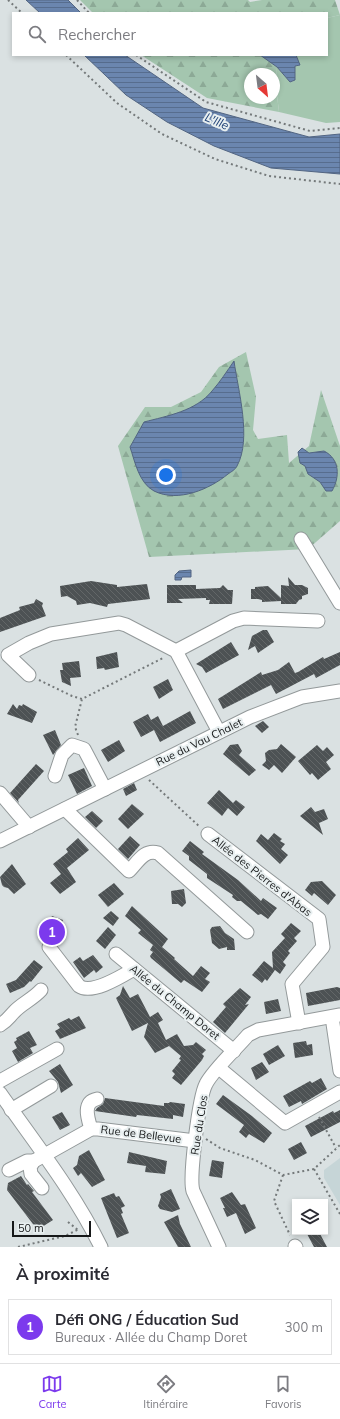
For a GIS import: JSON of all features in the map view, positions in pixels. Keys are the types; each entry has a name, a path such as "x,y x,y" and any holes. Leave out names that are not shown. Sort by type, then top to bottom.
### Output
{"street":[{"path":"301,539 340,603"},
{"path":"176,651 233,621 244,618 318,621"},
{"path":"29,675 8,655 29,643 59,632 122,624 176,651 219,732"},
{"name":"Rue du Vau Chalet","path":"0,841 219,732 286,702 302,697 340,691"},
{"path":"55,776 62,755 72,745 84,749 105,789"},
{"path":"0,793 28,827"},
{"path":"65,809 129,871 145,853 151,851 158,853 183,873 247,932"},
{"name":"Allée des Pierres d'Abas","path":"208,834 319,920 323,947 292,984 299,1023"},
{"path":"49,947 79,986 85,989 98,986 134,969"},
{"name":"Allée du Champ Doret","path":"116,954 234,1051"},
{"path":"0,1025 6,1022 13,1012 33,999 41,990"},
{"path":"336,1016 340,1071"},
{"name":"Rue du Clos","path":"219,1247 192,1188 195,1141 206,1084 248,1035 258,1030 336,1016"},
{"path":"0,1081 57,1049"},
{"path":"219,1068 285,1122 340,1092"},
{"path":"11,1110 51,1086"},
{"path":"0,1093 40,1158 90,1224 101,1247"},
{"path":"91,1129 87,1117 88,1104 92,1100 97,1099"},
{"name":"Rue de Bellevue","path":"9,1170 27,1161 40,1158 91,1129 195,1141"},
{"path":"40,1158 30,1167 32,1174 42,1188"}],"path":[{"path":"8,0 21,12"},
{"path":"76,0 88,12"},
{"path":"67,56 117,103 162,134 215,159 269,176 340,184"},
{"path":"137,56 206,102 310,131 340,128"},
{"path":"29,675 72,696 82,699 176,651"},
{"path":"82,699 75,727 84,749"},
{"name":"Allée des Pierres d'Abas","path":"140,771 208,834"},
{"path":"313,1107 336,1148"},
{"path":"195,1141 205,1138 225,1150 255,1160 283,1175 314,1169 340,1145"},
{"path":"314,1169 340,1214"},
{"path":"283,1175 274,1201 295,1246"},
{"path":"68,1222 78,1230"},
{"path":"18,1247 65,1236 90,1224"}],"shaded area":[{"path":"340,1158 340,1205 324,1178 324,1170"}],"green space":[{"path":"80,0 248,0 250,2 262,0 335,0 340,15 328,18 328,12 92,12"},
{"path":"340,15 340,122 326,123 279,112 280,70 291,82 295,80 295,66 300,65 296,56 328,56 328,18"},
{"path":"143,56 261,56 277,68 244,68 244,104 278,104 279,112 207,98"},
{"path":"246,352 256,397 253,430 258,439 287,435 289,463 309,446 321,390 340,446 340,521 308,549 149,557 118,446 145,407 171,407 201,392 219,367"}],"water":[{"path":"26,0 68,0 80,12 39,12"},
{"name":"L'Ille","path":"85,56 126,56 203,108 309,137 340,134 340,174 271,168 214,146 167,122 126,95"},
{"path":"261,56 296,56 300,65 295,66 295,80 290,82 280,70 280,68"},
{"path":"234,361 241,400 244,429 241,455 236,467 221,480 193,493 173,496 154,491 141,478 130,447 144,422 181,412 198,403 215,388"},
{"path":"302,448 309,453 324,451 329,454 336,463 337,474 335,486 332,491 326,491 320,482 308,474 305,466 300,463 298,452"},
{"path":"191,570 191,577 182,577 181,580 175,580 175,575 179,571"}],"building":[{"path":"288,577 295,585 302,585 308,588 308,594 302,596 302,599 296,604 281,604 281,601 262,602 262,600 251,599 251,589 255,589 255,587 268,586 281,598 281,585 289,586"},
{"path":"91,581 117,585 117,587 147,584 150,599 108,604 107,607 90,603 77,605 76,601 67,596 61,597 60,586"},
{"path":"167,585 196,585 196,589 220,588 223,585 228,590 233,590 232,604 209,604 210,600 206,600 206,598 178,599 183,603 167,603"},
{"path":"36,599 43,603 42,606 46,616 0,632 0,618 20,610 19,607 34,603"},
{"path":"263,630 267,630 274,642 258,653 255,646 248,650 252,636"},
{"path":"231,642 239,655 206,673 202,667 196,664"},
{"path":"117,652 119,667 105,670 104,668 97,669 96,657"},
{"path":"340,652 340,665 316,678 314,674 276,694 271,685 223,709 218,699 261,672 262,675 278,670 289,662 295,673 323,657 324,659"},
{"path":"79,661 81,677 70,678 71,686 62,682 60,670 63,670 62,663"},
{"path":"168,679 173,690 159,699 153,687"},
{"path":"13,704 17,709 19,705 22,706 23,704 37,712 32,723 7,714"},
{"path":"190,711 196,723 160,742 154,730 141,737 133,722 148,714 151,720 158,716 163,726"},
{"path":"263,721 269,727 262,733 255,726"},
{"path":"55,730 61,745 53,755 43,735"},
{"path":"119,740 125,751 108,762 101,750"},
{"path":"238,744 242,751 239,755 256,770 249,776 223,754 230,745"},
{"path":"281,744 296,757 282,773 274,765 269,770 262,765 266,761 265,753 269,750 277,749"},
{"path":"317,745 323,751 327,747 334,755 326,762 331,769 318,780 312,773 310,775 298,761"},
{"path":"36,764 44,771 18,800 19,803 10,793"},
{"path":"84,768 92,786 77,794 68,775"},
{"path":"134,783 137,790 126,796 123,789"},
{"path":"219,790 233,803 236,800 245,807 237,816 228,808 222,816 207,803"},
{"path":"132,804 144,814 128,829 118,819"},
{"path":"311,807 315,812 324,809 328,819 319,823 323,835 300,816"},
{"path":"92,811 103,821 96,828 85,817"},
{"path":"274,833 282,839 280,841 285,844 281,849 288,855 280,864 256,841 261,834 268,840"},
{"path":"130,836 140,845 128,859 118,849"},
{"path":"78,838 89,850 67,868 76,882 60,894 50,883 61,874 53,864 68,852 66,849"},
{"path":"190,841 204,852 202,854 238,880 261,901 263,898 277,908 268,919 261,914 258,915 241,901 237,901 232,897 233,895 207,878 207,874 189,860 189,856 182,851"},
{"path":"12,864 26,884 14,894 2,885 0,877"},
{"path":"322,881 336,895 328,905 314,893 312,896 305,890 311,882"},
{"path":"114,883 124,894 108,907 98,895"},
{"path":"184,889 186,903 182,907 178,904 172,904 171,891"},
{"path":"132,906 168,939 162,947 193,976 201,966 210,973 205,979 210,982 202,992 184,980 181,983 151,958 150,956 153,952 150,950 153,945 138,933 141,930 125,916"},
{"path":"111,911 119,918 113,926 103,918"},
{"path":"52,916 63,920 58,937 53,940 45,940 40,935 47,928"},
{"path":"291,923 301,931 294,938 297,941 288,951 290,953 283,962 286,965 280,974 275,970 267,981 265,979 262,983 252,975 264,961 273,968 272,952 285,938 281,934"},
{"path":"220,926 225,933 234,939 235,950 227,950 227,947 219,949 212,943 210,930 212,927"},
{"path":"108,927 116,935 105,949 96,941"},
{"path":"93,955 103,967 96,973 94,970 84,978 73,962 80,957 83,961"},
{"path":"34,960 43,967 31,982 30,981 24,987 10,993 6,984 16,980"},
{"path":"123,986 130,998 138,994 150,1017 158,1012 163,1020 158,1023 166,1040 177,1034 184,1046 193,1045 196,1042 206,1050 202,1054 204,1056 202,1060 181,1085 172,1078 175,1074 172,1071 181,1060 179,1059 181,1056 169,1046 155,1053 144,1037 148,1023 132,1031 116,998 120,995"},
{"path":"337,987 340,988 340,1000 308,1006 306,993"},
{"path":"240,988 251,997 245,1005 249,1004 225,1033 213,1022 226,1007 223,1004"},
{"path":"278,999 281,1011 266,1014 264,1002"},
{"path":"79,1016 86,1028 60,1039 55,1031 60,1028 57,1024 69,1018 71,1020"},
{"path":"29,1031 37,1045 30,1048 33,1053 18,1062 12,1051 17,1048 14,1042 17,1040 16,1038"},
{"path":"306,1041 307,1045 312,1044 313,1055 295,1058 293,1043"},
{"path":"278,1045 285,1056 269,1065 263,1054"},
{"path":"262,1062 269,1072 256,1080 251,1068"},
{"path":"60,1064 73,1085 61,1093 58,1082 49,1071"},
{"path":"321,1078 327,1089 302,1104 301,1101 289,1107 283,1096 310,1081 312,1083"},
{"path":"223,1095 272,1133 264,1143 249,1134 246,1138 239,1132 244,1125 216,1104"},
{"path":"105,1098 164,1106 164,1103 170,1102 185,1104 183,1117 173,1115 173,1119 137,1115 136,1117 95,1111 103,1104"},
{"path":"340,1110 340,1122 311,1137 305,1126 333,1111 334,1113"},
{"path":"62,1112 70,1125 60,1130 52,1117"},
{"path":"301,1142 307,1153 294,1160 288,1149"},
{"path":"89,1150 105,1180 92,1187 81,1173 78,1176 73,1168 77,1165 79,1156"},
{"path":"129,1152 167,1161 165,1174 145,1172 146,1166 127,1163"},
{"path":"212,1160 224,1162 222,1178 209,1176"},
{"path":"21,1176 27,1185 28,1184 34,1191 32,1192 53,1220 42,1227 40,1225 36,1228 7,1190 8,1183"},
{"path":"171,1189 180,1209 172,1212 160,1209 158,1206 161,1197 160,1194"},
{"path":"232,1192 241,1205 245,1204 256,1228 245,1234 236,1213 227,1217 223,1208 225,1208 220,1198"},
{"path":"114,1193 116,1197 119,1196 125,1206 121,1208 123,1213 121,1214 129,1233 117,1238 101,1198"},
{"path":"178,1215 180,1224 191,1247 178,1247 164,1222"},
{"path":"308,1235 321,1235 327,1247 314,1247"}],"place":[{"name":"Défi ONG / Éducation Sud","path":"52,932"}]}
